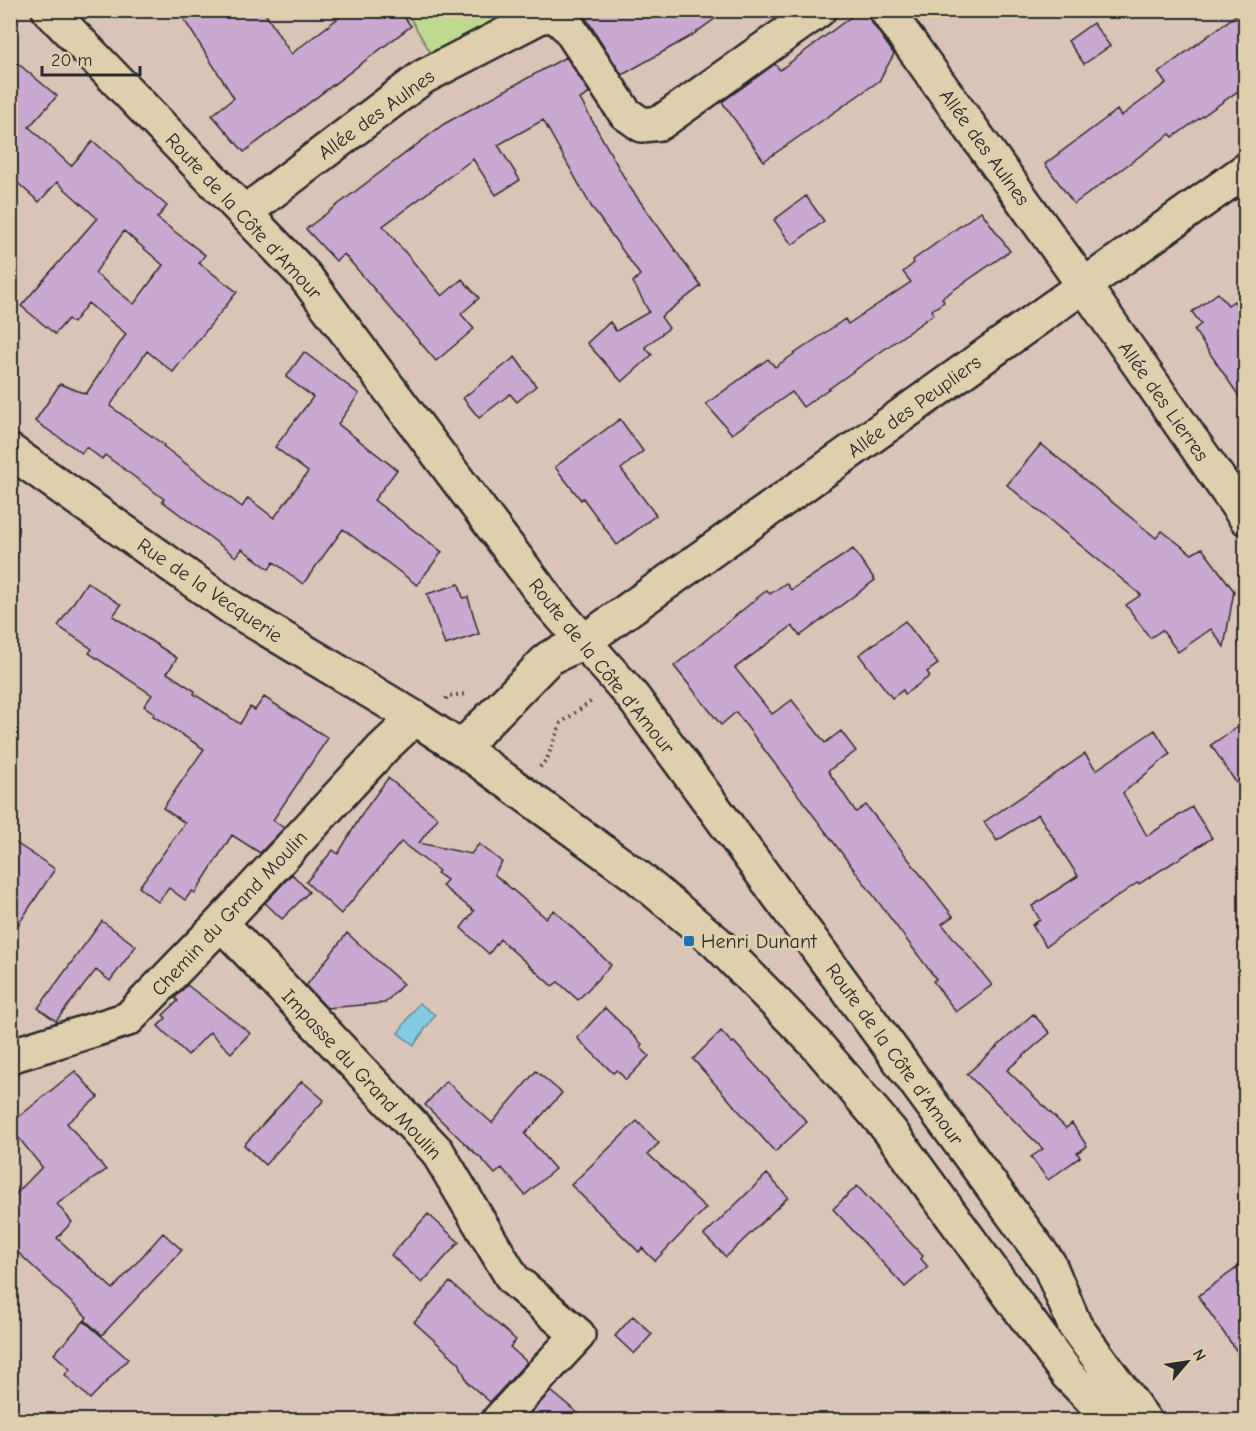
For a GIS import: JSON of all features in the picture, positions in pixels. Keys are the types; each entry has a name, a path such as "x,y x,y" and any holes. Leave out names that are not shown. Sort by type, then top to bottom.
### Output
{"main road":[{"name":"Route de la Côte d'Amour","path":"49,10 304,275 549,602 619,681 1049,1264 1075,1326 1144,1420"},
{"name":"Allée des Aulnes","path":"244,213 423,77 541,16 555,15 569,28 625,113 642,125 660,123 819,10"},
{"name":"Allée des Aulnes","path":"886,10 1083,284"},
{"name":"Allée des Peupliers","path":"462,748 549,658 583,642 1245,170"},
{"name":"Allée des Lierres","path":"1083,284 1245,518"},
{"name":"Rue de la Vecquerie","path":"10,451 232,608 416,718"},
{"path":"416,718 462,748 638,877 716,942 815,1043 890,1131 1068,1375 1112,1420"},
{"name":"Chemin du Grand Moulin","path":"10,1056 128,1020 376,755 416,718"},
{"name":"Impasse du Grand Moulin","path":"221,923 437,1151 513,1279 578,1335 499,1420"}],"path":[{"path":"519,790 547,759 561,723 619,681"}],"green space":[{"path":"406,11 511,11 433,57"}],"water":[{"path":"419,1003 435,1015 414,1045 398,1033"}],"building":[{"path":"178,10 263,10 291,54 349,10 399,10 411,26 244,152 212,115 234,98"},
{"path":"581,10 727,10 691,36 622,75"},
{"path":"863,10 894,54 879,81 764,161 722,102 775,64 780,70"},
{"path":"1245,10 1245,86 1173,137 1170,134 1074,204 1045,164 1117,110 1121,116 1166,83 1158,73"},
{"path":"1093,23 1110,46 1084,64 1068,41"},
{"path":"10,57 57,96 29,127 71,166 93,141 167,206 157,218 205,255 199,263 237,292 173,372 147,351 110,406 164,445 242,507 248,498 274,518 308,472 275,447 313,397 286,377 304,352 359,394 338,424 397,470 374,500 442,552 417,585 343,529 303,584 274,562 269,569 242,549 236,557 105,455 102,459 86,447 82,453 35,421 60,384 86,394 126,334 88,303 73,323 68,319 55,334 21,306 97,218 57,182 39,202 10,176","holes":["124,231 163,265 134,304 95,273"]},
{"path":"566,57 590,93 580,99 629,186 701,286 661,317 669,328 645,347 652,355 622,382 587,343 610,322 616,331 649,312 633,282 640,275 591,206 543,120 498,145 520,180 496,195 473,159 383,226 442,296 462,279 479,298 461,314 474,329 436,361 344,254 336,261 306,229 444,124"},
{"path":"806,196 824,221 792,245 774,220"},
{"path":"981,211 1010,251 942,298 944,302 932,310 934,314 803,407 792,392 732,434 706,404 768,359 775,367 845,319 848,324 911,282 903,272 914,263 913,260"},
{"path":"1218,293 1228,305 1234,301 1245,318 1245,405 1194,330 1201,324 1192,312"},
{"path":"515,357 536,386 517,402 510,394 479,418 463,398"},
{"path":"620,419 643,451 621,469 656,515 617,545 583,498 581,500 555,467"},
{"path":"1041,444 1156,538 1162,531 1192,554 1202,548 1234,591 1224,647 1211,629 1178,652 1162,630 1150,638 1126,605 1141,595 1007,485"},
{"path":"853,549 875,580 800,636 792,626 735,668 772,714 792,700 825,743 841,731 856,751 828,771 856,812 866,805 953,916 942,924 992,985 956,1012 933,981 936,979 736,712 721,725 674,666 767,590 770,594 786,583 791,590"},
{"path":"87,582 121,605 113,616 177,658 167,673 240,724 250,707 255,710 264,697 328,738 273,820 284,828 260,853 232,835 195,893 192,891 185,900 169,888 158,902 139,887 185,823 163,808 204,749 153,716 154,713 144,706 152,695 89,653 92,649 58,626"},
{"path":"459,584 463,598 468,597 479,634 445,645 427,594"},
{"path":"905,621 938,664 927,672 930,676 905,694 903,690 892,698 859,655"},
{"path":"1245,722 1245,796 1211,745"},
{"path":"1155,730 1170,754 1123,793 1147,836 1192,807 1212,838 1139,884 1137,883 1046,946 1032,925 1040,920 1032,906 1078,876 1038,814 997,841 984,822 1085,754 1096,770"},
{"path":"388,778 438,818 419,843 471,854 479,844 502,862 494,874 546,918 554,910 611,965 578,1000 558,982 552,986 500,939 489,954 461,928 474,911 442,886 447,880 437,873 439,871 401,842 341,914 306,882 333,850 338,854 364,811"},
{"path":"10,839 55,869 10,937"},
{"path":"292,874 309,892 282,919 265,903"},
{"path":"102,921 136,946 110,981 96,970 56,1021 38,1008"},
{"path":"347,933 403,984 385,1003 327,1008 306,986"},
{"path":"187,985 250,1033 231,1053 210,1032 188,1055 158,1026 166,1018 163,1015 178,1001 175,998"},
{"path":"605,1008 642,1044 640,1047 649,1056 626,1080 617,1070 613,1073 577,1038"},
{"path":"1033,1014 1050,1033 1007,1070 1066,1128 1072,1123 1087,1146 1077,1153 1080,1157 1048,1180 1031,1157 1043,1149 967,1074"},
{"path":"721,1031 732,1043 734,1042 807,1122 775,1152 693,1059"},
{"path":"75,1071 98,1097 67,1123 106,1170 57,1204 72,1222 57,1238 113,1289 163,1233 182,1250 102,1335 85,1320 87,1317 10,1245 10,1200 42,1167 10,1124"},
{"path":"536,1071 562,1093 525,1134 555,1169 525,1195 502,1168 495,1174 425,1105 446,1081 492,1123"},
{"path":"302,1081 324,1100 265,1165 244,1145"},
{"path":"637,1121 659,1143 648,1154 706,1208 655,1261 642,1248 639,1252 571,1185"},
{"path":"767,1174 788,1197 726,1257 704,1235"},
{"path":"857,1186 923,1256 921,1259 928,1267 905,1287 833,1209"},
{"path":"428,1214 459,1242 422,1283 391,1255"},
{"path":"1245,1262 1245,1363 1198,1296"},
{"path":"450,1282 516,1340 510,1347 527,1362 490,1402 468,1383 459,1363 414,1322"},
{"path":"633,1316 652,1334 634,1354 615,1336"},
{"path":"84,1321 128,1359 90,1399 65,1375 70,1369 54,1354"},
{"path":"551,1391 586,1420 524,1420"}],"place":[{"name":"Henri Dunant","path":"689,941"}]}
